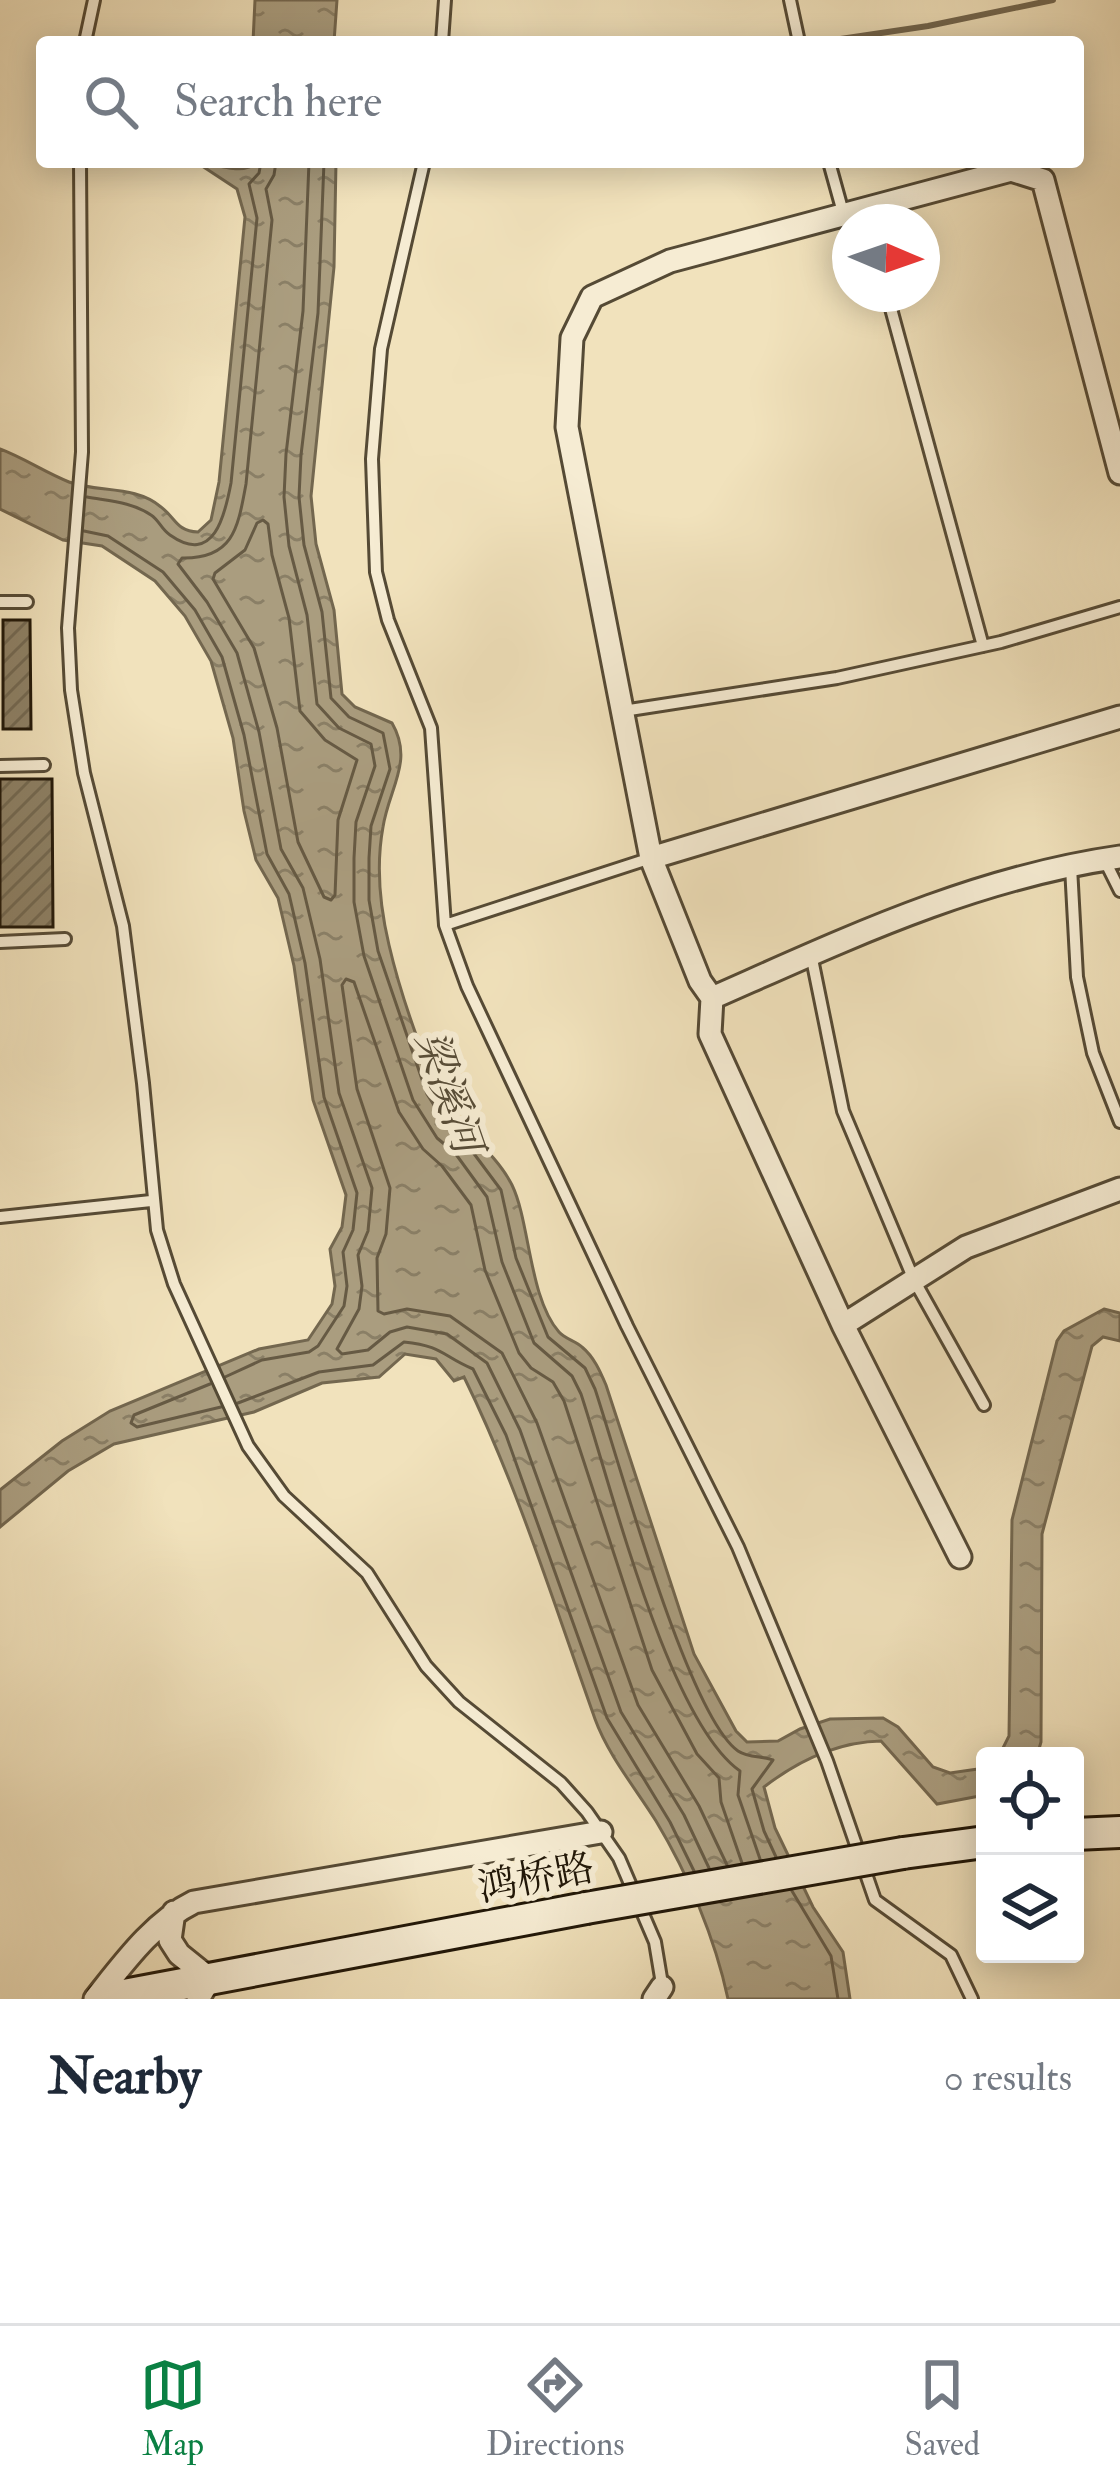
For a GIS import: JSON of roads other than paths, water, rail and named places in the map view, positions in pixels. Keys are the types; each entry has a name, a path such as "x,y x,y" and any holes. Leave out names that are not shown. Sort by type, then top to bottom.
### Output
{"main road":[{"path":"1084,1834 1120,1832"},
{"name":"鸿桥路","path":"99,1999 204,1989 586,1908 976,1843"}],"street":[{"path":"897,204 1011,170 1043,179 1120,473"},
{"path":"832,222 670,261 592,297 572,338 567,427 651,858 700,981 712,998 710,1034 843,1325 960,1557"},
{"path":"651,858 1120,717"},
{"path":"712,998 913,909 1071,864 1112,858"},
{"path":"843,1325 966,1247 1120,1190"},
{"path":"99,1999 124,1962 175,1912 216,1898 601,1832"},
{"path":"175,1912 170,1940 204,1989"}],"lane":[{"path":"86,36 94,0"},
{"path":"442,36 445,0"},
{"path":"790,0 798,36"},
{"path":"80,168 82,452 68,628 70,690 123,926 143,1083 151,1202 174,1284 248,1446 284,1496 367,1574 426,1666 459,1702 561,1783 619,1858 656,1942 660,1995"},
{"path":"423,168 381,349 374,397 373,482 376,572 388,620 431,728 446,925 467,986 737,1547 827,1761 875,1900 952,1955 972,1999"},
{"path":"831,168 842,204"},
{"path":"892,312 983,646"},
{"path":"0,602 27,602"},
{"path":"623,711 837,678 983,646 1120,607"},
{"path":"0,766 44,765"},
{"path":"446,925 651,858"},
{"path":"1112,858 1120,891"},
{"path":"1071,864 1077,977 1093,1053 1120,1122"},
{"path":"0,941 64,940"},
{"path":"811,954 843,1111 914,1280 984,1406"},
{"path":"0,1217 151,1202"}],"water":[{"path":"255,0 337,0 334,36 253,36"},
{"path":"205,168 336,168 334,267 311,496 316,544 334,610 342,694 355,707 392,723 401,750 380,856 389,945 408,1012 448,1107 512,1185 549,1317 561,1334 590,1355 606,1385 694,1654 736,1731 747,1742 778,1741 830,1719 883,1718 898,1727 933,1767 950,1773 976,1769 976,1797 937,1804 881,1741 865,1742 819,1754 764,1787 775,1828 813,1907 843,1952 850,1999 728,1999 708,1930 679,1863 601,1732 534,1546 464,1377 454,1381 436,1359 405,1354 379,1377 322,1383 254,1412 114,1444 68,1471 0,1527 0,1490 62,1441 110,1411 259,1349 308,1340 332,1304 335,1286 330,1249 342,1227 346,1195 313,1100 294,966 278,898 256,860 233,738 211,661 185,616 155,581 102,546 63,540 0,509 0,449 69,482 151,500 185,529 198,532 211,520 219,482 245,217 237,189"},
{"path":"1104,1309 1120,1313 1120,1341 1103,1337 1092,1346 1042,1534 1041,1742 1040,1747 1004,1747 1009,1736 1012,1520 1057,1341 1064,1331"}],"waterway":[{"path":"861,36 1053,0"}],"water label":[{"name":"梁溪河","path":"448,1092"}]}
